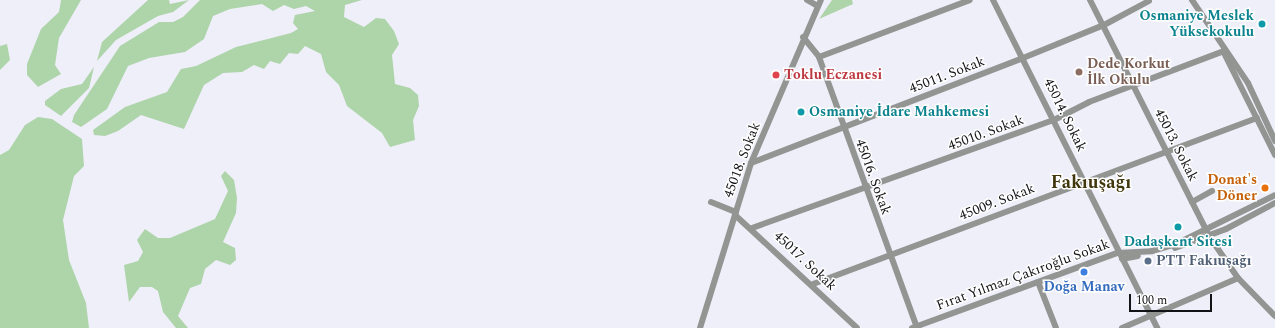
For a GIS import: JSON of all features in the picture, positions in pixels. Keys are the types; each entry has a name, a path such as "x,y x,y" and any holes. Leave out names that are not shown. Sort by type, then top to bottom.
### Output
{"street":[{"name":"45018. Sokak","path":"700,328 751,163 818,2 807,0"},
{"path":"819,57 970,0"},
{"name":"45014. Sokak","path":"993,0 1157,328"},
{"name":"45013. Sokak","path":"1090,0 1134,86 1164,151 1208,233 1238,278 1275,316"},
{"name":"45011. Sokak","path":"751,163 1023,58 1104,25 1150,0"},
{"path":"1192,0 1224,51 1248,83 1275,142"},
{"name":"45016. Sokak","path":"803,37 819,57 915,328"},
{"path":"1224,51 1275,155"},
{"name":"45010. Sokak","path":"752,228 865,190 1054,120 1089,102 1224,51"},
{"name":"45009. Sokak","path":"813,284 1164,151 1257,118"},
{"path":"1192,202 1212,192"},
{"name":"Fırat Yılmaz Çakıroğlu Sokak","path":"915,328 1118,252 1152,251 1208,233 1275,195"},
{"name":"45017. Sokak","path":"711,202 735,213 813,284 857,328"},
{"name":"Fırat Yılmaz Çakıroğlu Sokak","path":"1122,259 1152,254 1208,233 1275,203"},
{"path":"1122,328 1238,278"},
{"path":"1038,282 1056,328"}],"green space":[{"path":"61,0 81,0 59,38 55,65 61,74 38,87 27,75 27,64 41,29 59,12"},
{"path":"148,0 169,0 170,4 189,0 173,12 158,16 116,40 97,61 102,42"},
{"path":"200,0 362,0 345,5 344,17 364,27 376,18 385,19 394,31 399,44 392,55 395,84 410,88 418,95 419,106 413,120 415,140 390,147 382,133 347,106 339,85 326,72 321,54 305,46 298,54 289,53 280,64 270,61 264,69 254,65 242,72 223,73 204,85 184,129 141,115 118,131 105,136 94,135 93,130 125,107 167,92 181,69 196,66 236,47 291,33 298,29 293,23 295,15 315,11 306,6 294,9 284,5 273,11 262,4 230,9 213,16 204,39 185,52 149,58 128,66 107,109 81,127 72,122 74,115 120,46 159,22 173,22 183,17"},
{"path":"832,0 852,0 853,4 819,19"},
{"path":"7,44 10,60 0,70 0,46"},
{"path":"94,67 89,88 61,116 45,105 45,101 61,89 82,84"},
{"path":"38,117 52,119 82,139 84,166 74,176 63,220 69,260 86,303 89,328 0,328 0,155 9,150 25,125"},
{"path":"225,171 234,180 237,198 236,213 223,242 235,248 236,260 230,265 216,260 205,269 201,284 190,288 178,316 188,328 176,328 163,312 158,291 152,287 140,287 129,302 124,265 138,261 143,252 137,240 145,229 158,238 170,238 215,219 228,191 221,176"}],"place":[{"name":"Osmaniye Meslek Yüksekokulu","path":"1262,24"},
{"name":"Dede Korkut İlk Okulu","path":"1079,72"},
{"name":"Toklu Eczanesi","path":"776,75"},
{"name":"Osmaniye İdare Mahkemesi","path":"801,112"},
{"name":"Donat's Döner","path":"1265,188"},
{"name":"Dadaşkent Sitesi","path":"1178,227"},
{"name":"PTT Fakıuşağı","path":"1148,261"},
{"name":"Doğa Manav","path":"1084,272"}],"district":[{"name":"Fakıuşağı","path":"1091,183"}]}
